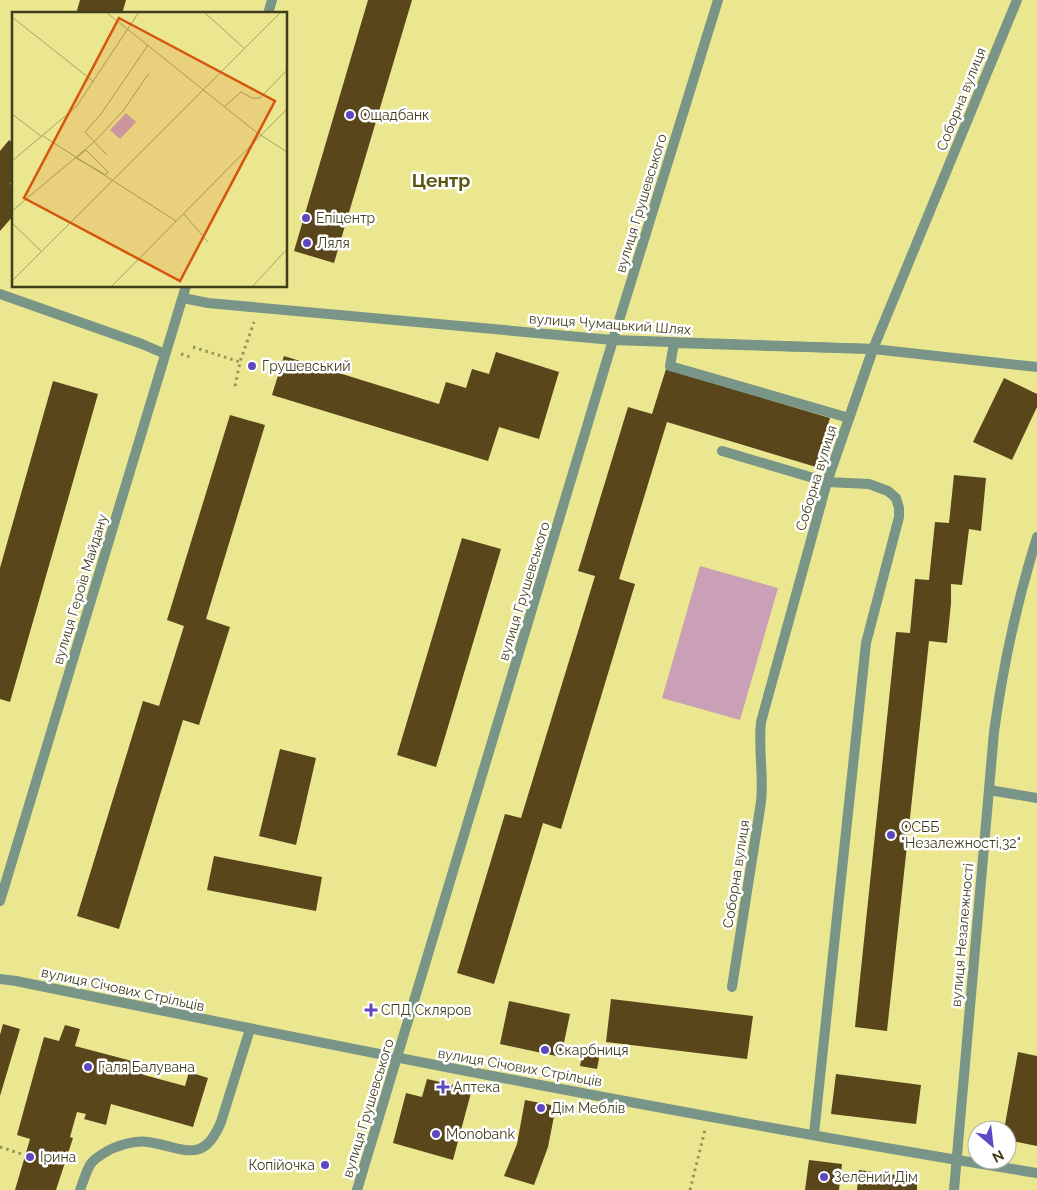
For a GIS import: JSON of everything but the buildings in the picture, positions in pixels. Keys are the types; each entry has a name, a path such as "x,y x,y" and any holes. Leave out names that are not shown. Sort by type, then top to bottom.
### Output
{"street":[{"name":"вулиця Грушевського","path":"357,1190 613,340 718,0"},
{"name":"Соборна вулиця","path":"732,987 761,802 759,735 761,722 827,482 872,349 1017,0"},
{"name":"вулиця Героїв Майдану","path":"0,901 186,288"},
{"path":"0,294 142,344 165,354"},
{"name":"вулиця Чумацький Шлях","path":"183,298 208,303 613,340 872,349"},
{"path":"674,343 670,366 849,418"},
{"path":"872,349 1037,367"},
{"path":"722,451 827,482 869,484 888,490 896,498 899,508 899,517 866,643 814,1134"},
{"name":"вулиця Незалежності","path":"954,1190 994,732 1006,660 1021,592 1037,537"},
{"path":"989,790 1037,798"},
{"name":"вулиця Січових Стрільців","path":"0,980 16,981 397,1058 709,1116 1037,1173"},
{"path":"80,1190 90,1164 102,1153 117,1146 133,1142 148,1142 191,1151 206,1146 215,1136 221,1122 250,1029"}],"path":[{"path":"235,386 240,362 254,321"},
{"path":"193,347 240,362"},
{"path":"690,1190 709,1116"},
{"path":"0,1147 25,1155"}],"shaded area":[{"path":"700,566 778,588 740,720 662,698"}],"place":[{"name":"Ощадбанк","path":"350,115"},
{"name":"Епіцентр","path":"306,218"},
{"name":"Ляля","path":"307,243"},
{"name":"Грушевський","path":"252,366"},
{"name":"ОСББ \"Незалежності,32\"","path":"891,835"},
{"name":"СПД Скляров","path":"371,1010"},
{"name":"Скарбниця","path":"545,1050"},
{"name":"Галя Балувана","path":"88,1067"},
{"name":"Аптека","path":"443,1087"},
{"name":"Дім Меблів","path":"541,1108"},
{"name":"Monobank","path":"436,1134"},
{"name":"Ірина","path":"30,1157"},
{"name":"Копійочка","path":"325,1165"},
{"name":"Зелений Дім","path":"824,1177"}],"district":[{"name":"Центр","path":"441,180"}]}
